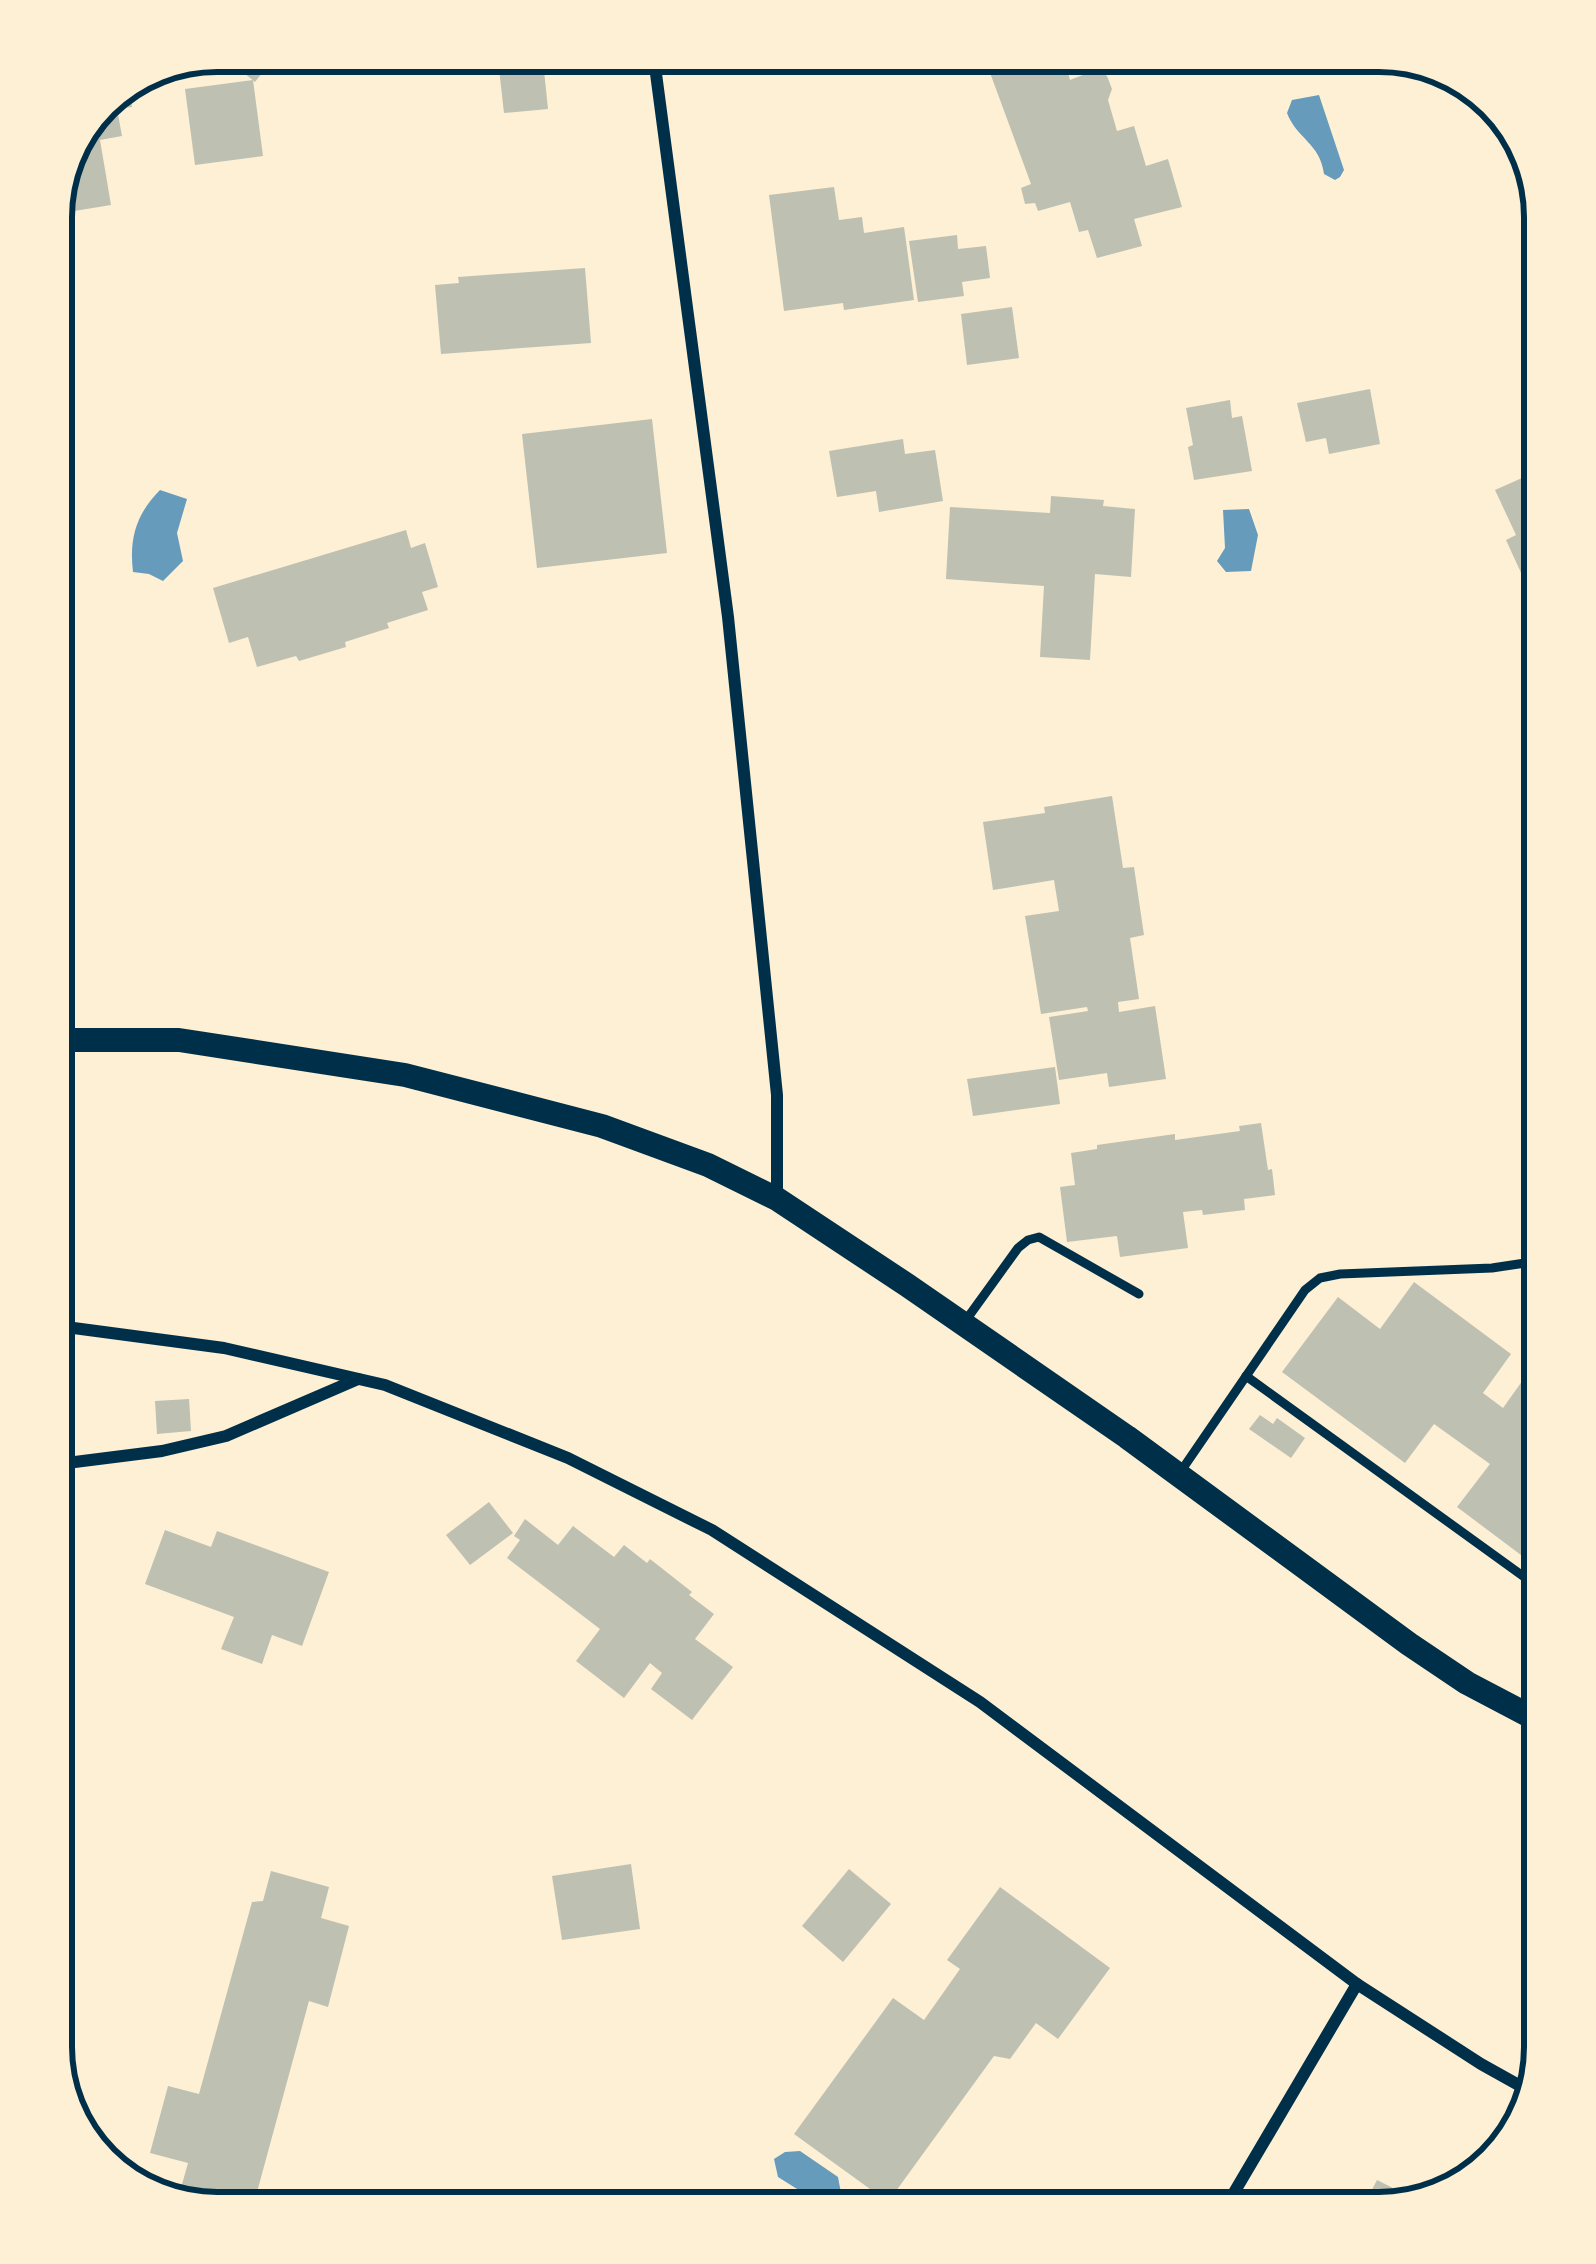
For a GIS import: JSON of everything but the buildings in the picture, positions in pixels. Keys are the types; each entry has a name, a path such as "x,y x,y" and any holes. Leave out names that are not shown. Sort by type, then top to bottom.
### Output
{"main road":[{"path":"72,1040 179,1040 405,1075 602,1126 708,1165 777,1199 964,1324 1179,1474 1409,1644 1524,1713"}],"street":[{"path":"656,72 728,617 777,1095 777,1199"},
{"path":"72,1328 224,1348 385,1385 568,1458 712,1530 980,1702 1357,1984 1519,2084"},
{"path":"72,1462 162,1451 226,1436 359,1379"},
{"path":"1234,2192 1357,1984"}],"lane":[{"path":"964,1324 1018,1248 1040,1237 1139,1294"},
{"path":"1179,1474 1305,1290 1320,1278 1524,1263"},
{"path":"1246,1376 1524,1577"}],"water":[{"path":"1319,95 1344,170 1335,180 1324,174 1318,155 1287,113 1292,100"},
{"path":"160,490 187,499 177,533 183,561 163,581 133,572 132,560 140,518"},
{"path":"1249,509 1258,535 1251,571 1226,572 1217,561 1225,548 1223,510"},
{"path":"800,2151 838,2177 841,2192 802,2192 778,2177 774,2159"}]}
